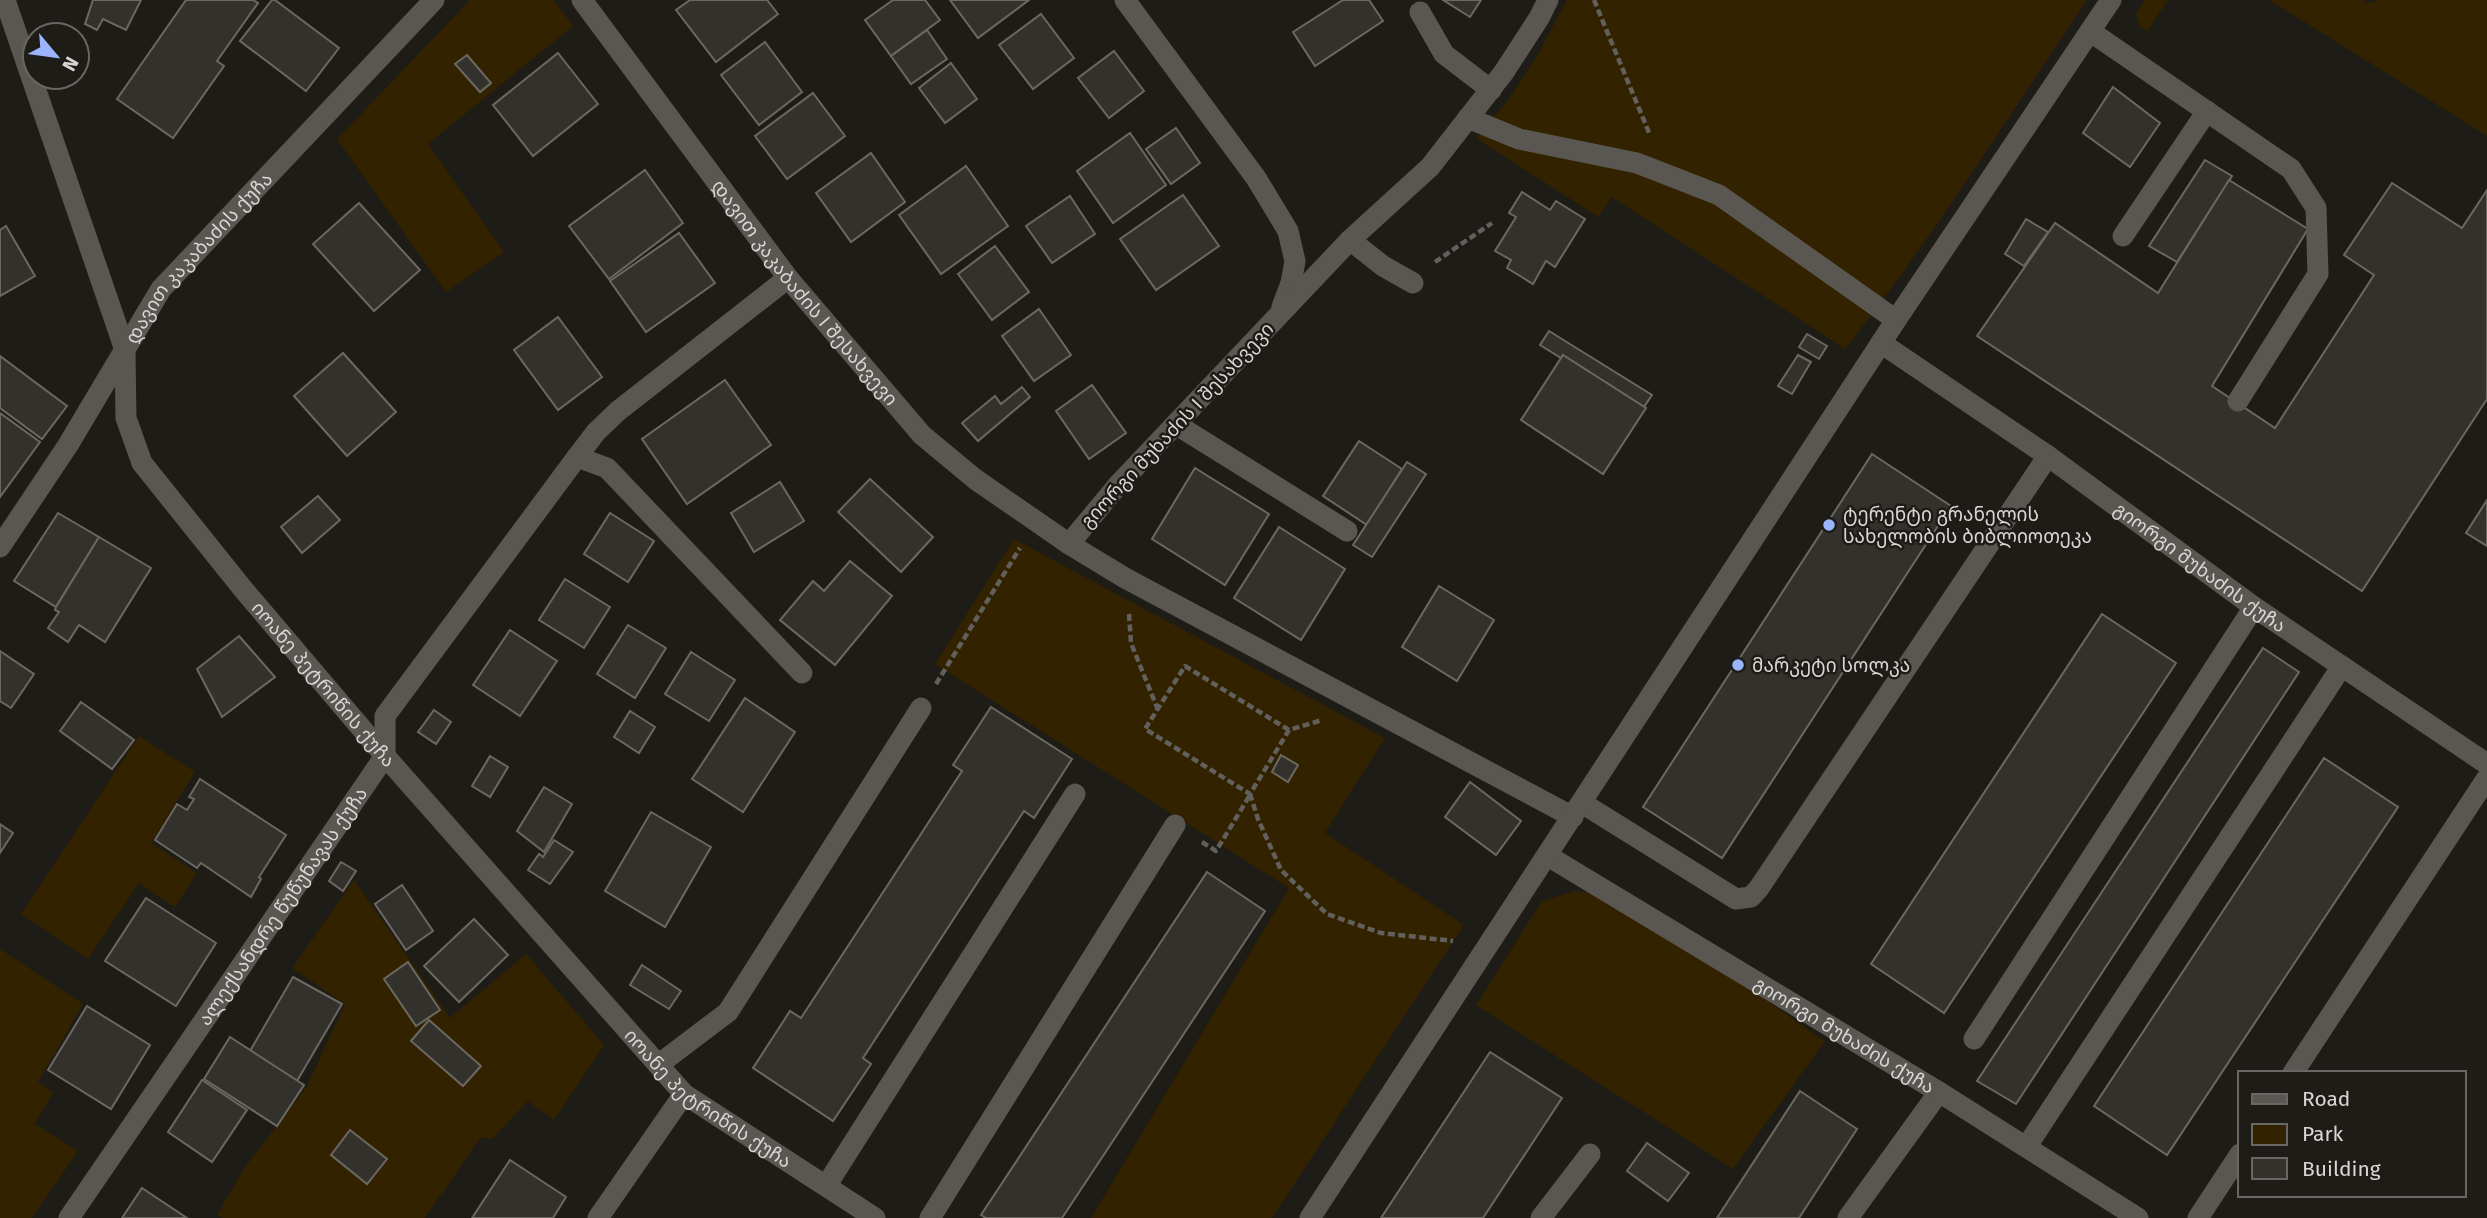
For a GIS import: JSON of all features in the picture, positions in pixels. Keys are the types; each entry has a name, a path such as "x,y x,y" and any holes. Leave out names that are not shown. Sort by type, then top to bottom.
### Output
{"street":[{"name":"იოანე პეტრიწის ქუჩა","path":"5,0 125,350 126,418 142,463 243,589 385,756 684,1094 875,1218"},
{"name":"დავით კაკაბაძის ქუჩა","path":"0,547 68,445 161,289 434,0"},
{"name":"დავით კაკაბაძის I შესახვევი","path":"582,0 788,278 922,435 975,479 1069,544"},
{"path":"1125,0 1256,178 1288,231 1295,261 1291,283 1279,316"},
{"name":"გიორგი მუხაძის I შესახვევი","path":"1548,0 1539,18 1491,89 1430,167 1350,240 1118,485 1069,544 1125,578 1577,810 1736,899 1751,897 1759,888 2048,456"},
{"path":"1310,1218 1896,320 2111,0"},
{"path":"1420,12 1444,54 1491,89"},
{"path":"2091,32 2291,169 2316,208 2318,274 2238,401"},
{"path":"2123,236 2207,111"},
{"path":"1468,118 1519,139 1637,163 1719,195 1896,320"},
{"path":"1350,240 1383,266 1411,282"},
{"path":"385,756 385,716 596,432 618,411 788,278"},
{"name":"გიორგი მუხაძის ქუჩა","path":"1881,343 2048,456 2254,607 2487,764"},
{"path":"1177,425 1347,531"},
{"path":"577,457 607,468 802,673"},
{"path":"1974,1039 2254,607"},
{"path":"2027,1146 2342,666"},
{"path":"658,1065 728,1012 921,708"},
{"name":"ალექსანდრე წუწუნავას ქუჩა","path":"69,1218 385,756"},
{"path":"2294,1071 2487,778"},
{"path":"826,1186 1075,794"},
{"path":"930,1218 1175,825"},
{"name":"გიორგი მუხაძის ქუჩა","path":"1548,856 1939,1092 2138,1218"},
{"path":"1848,1218 1939,1092"},
{"path":"598,1218 684,1094"},
{"path":"1541,1218 1590,1154"},
{"path":"2198,1218 2238,1156"}],"path":[{"path":"1594,0 1666,174"},
{"path":"1411,282 1492,223"},
{"path":"921,708 1025,540 1048,531"},
{"path":"1125,578 1132,643 1158,710"},
{"path":"1175,825 1216,851 1251,794 1289,730 1185,666 1145,729 1251,794 1258,819 1281,870 1327,914 1381,933 1487,946"}],"green space":[{"path":"470,0 554,0 573,26 428,144 504,252 446,292 337,139"},
{"path":"1567,0 2087,0 1939,221 1845,349 1612,197 1598,217 1476,138 1507,102 1537,56"},
{"path":"2145,0 2168,0 2147,32 2140,26 2136,14"},
{"path":"2269,0 2364,0 2367,3 2379,0 2487,0 2487,136"},
{"path":"1014,539 1385,738 1325,833 1464,925 1272,1218 1091,1218 1289,888 935,664"},
{"path":"139,736 195,772 151,843 197,873 175,907 139,883 88,959 21,914"},
{"path":"354,880 450,1018 526,954 604,1045 554,1120 528,1101 492,1139 481,1137 425,1218 222,1218 217,1215 245,1167 306,1088 345,1004 292,968"},
{"path":"1575,891 1615,896 1825,1041 1733,1169 1476,1005 1542,901"},
{"path":"0,949 83,1004 38,1082 53,1092 35,1124 78,1151 32,1218 0,1218"}],"building":[{"path":"93,0 141,0 126,30 103,19 97,30 91,27 91,21 86,21"},
{"path":"186,0 253,0 258,3 217,61 224,66 173,138 117,99"},
{"path":"272,0 339,48 306,91 240,41"},
{"path":"690,0 767,0 778,14 716,62 676,10"},
{"path":"893,0 925,0 940,20 891,56 865,20"},
{"path":"950,0 1029,0 978,38"},
{"path":"1343,0 1369,0 1383,21 1315,66 1293,32"},
{"path":"1443,0 1481,0 1470,17"},
{"path":"1041,14 1074,58 1033,89 999,45"},
{"path":"927,30 947,59 911,84 891,56"},
{"path":"765,42 802,92 759,125 721,75"},
{"path":"1114,51 1144,91 1109,118 1078,78"},
{"path":"558,53 598,104 533,156 493,105"},
{"path":"467,55 491,83 480,92 455,64"},
{"path":"951,63 977,99 945,123 919,88"},
{"path":"2113,87 2160,123 2130,167 2083,133"},
{"path":"813,93 845,136 787,179 755,136"},
{"path":"1176,128 1200,163 1171,184 1146,149"},
{"path":"1130,133 1166,185 1113,223 1077,171"},
{"path":"871,153 905,202 851,242 816,193"},
{"path":"2205,160 2232,176 2177,262 2149,246"},
{"path":"966,166 1008,226 941,274 899,215"},
{"path":"645,170 683,223 609,279 569,226"},
{"path":"2229,180 2308,229 2212,386 2275,428 2374,275 2344,255 2392,183 2462,228 2487,190 2487,399 2362,591 1977,336 2055,223 2158,293"},
{"path":"1522,192 1550,210 1556,201 1585,219 1555,267 1546,261 1533,284 1507,268 1511,260 1495,251 1516,217 1509,213"},
{"path":"1183,195 1219,246 1156,290 1120,239"},
{"path":"1070,196 1095,234 1052,263 1026,226"},
{"path":"359,203 420,270 374,311 313,244"},
{"path":"2026,219 2048,232 2024,266 2005,254"},
{"path":"6,226 35,276 0,296 0,230"},
{"path":"679,233 715,283 646,332 610,281"},
{"path":"995,246 1029,292 992,320 958,274"},
{"path":"1039,309 1071,355 1034,381 1002,336"},
{"path":"558,317 602,377 558,410 514,350"},
{"path":"1549,331 1652,395 1644,407 1563,355 1561,358 1540,345"},
{"path":"1807,334 1827,346 1819,359 1799,347"},
{"path":"343,353 396,412 347,456 294,396"},
{"path":"1563,355 1646,408 1603,474 1521,420"},
{"path":"1798,355 1811,362 1792,394 1778,386"},
{"path":"0,356 67,406 42,439 0,408"},
{"path":"725,380 771,445 687,504 642,439"},
{"path":"1092,385 1126,433 1089,459 1056,411"},
{"path":"1022,387 1030,397 978,441 962,423 995,396 1001,404"},
{"path":"0,413 40,442 0,497"},
{"path":"1359,441 1402,469 1367,525 1323,496"},
{"path":"1872,454 1951,506 1722,858 1643,807"},
{"path":"1407,462 1426,474 1372,557 1353,545"},
{"path":"1195,468 1269,514 1225,585 1152,539"},
{"path":"870,479 933,537 901,572 838,512"},
{"path":"780,482 804,521 754,552 731,513"},
{"path":"318,496 340,520 302,553 281,527"},
{"path":"2487,500 2487,546 2466,533"},
{"path":"58,513 99,537 56,607 14,581"},
{"path":"610,513 654,541 628,582 584,554"},
{"path":"1279,527 1345,569 1301,640 1234,598"},
{"path":"99,537 151,568 105,642 79,625 68,642 48,628 59,612 55,610 56,607"},
{"path":"850,561 892,596 835,665 780,620 813,581 824,591"},
{"path":"565,579 610,607 584,648 539,620"},
{"path":"1439,586 1494,620 1457,681 1402,647"},
{"path":"2102,614 2176,663 1944,1013 1871,964"},
{"path":"628,625 666,648 635,698 597,674"},
{"path":"510,630 557,661 520,716 473,685"},
{"path":"239,636 275,677 222,717 197,669"},
{"path":"2263,648 2299,672 2016,1104 1977,1081"},
{"path":"0,651 34,674 11,708 0,701"},
{"path":"691,652 735,680 709,721 665,694"},
{"path":"745,698 795,732 743,812 692,779"},
{"path":"81,702 134,740 112,769 60,731"},
{"path":"991,707 1072,759 1034,818 1024,811 863,1058 871,1064 833,1121 753,1068 790,1011 801,1018 962,771 953,765"},
{"path":"434,710 451,722 436,744 418,732"},
{"path":"630,711 655,727 639,753 614,737"},
{"path":"1281,755 1298,765 1288,782 1272,772"},
{"path":"490,756 508,767 490,797 472,786"},
{"path":"2324,758 2398,807 2167,1155 2094,1106"},
{"path":"200,779 286,835 259,877 261,879 251,897 201,863 197,868 155,840 177,804 187,810 194,799 189,797"},
{"path":"1470,782 1521,821 1496,855 1445,817"},
{"path":"544,787 572,804 544,852 517,831"},
{"path":"651,812 711,847 665,927 605,891"},
{"path":"0,824 13,833 0,853"},
{"path":"554,840 573,852 550,884 528,870 539,854 543,857"},
{"path":"341,862 356,871 343,891 329,881"},
{"path":"1207,872 1265,911 1062,1218 986,1218 981,1215"},
{"path":"402,885 433,931 406,950 375,904"},
{"path":"146,898 216,943 176,1006 105,961"},
{"path":"474,919 508,955 459,1002 424,966"},
{"path":"408,962 440,1010 416,1026 384,979"},
{"path":"642,965 681,991 669,1009 630,985"},
{"path":"293,977 342,1004 297,1081 250,1051"},
{"path":"87,1006 150,1045 111,1109 48,1070"},
{"path":"429,1020 481,1066 463,1086 411,1041"},
{"path":"230,1037 304,1085 277,1126 204,1079"},
{"path":"1490,1052 1562,1098 1483,1218 1381,1218"},
{"path":"202,1080 247,1110 212,1162 168,1132"},
{"path":"1800,1091 1857,1129 1799,1218 1717,1218"},
{"path":"350,1130 387,1159 367,1184 331,1155"},
{"path":"1647,1143 1689,1173 1668,1201 1627,1171"},
{"path":"510,1160 566,1197 553,1218 472,1218"},
{"path":"142,1188 187,1218 122,1218"}],"place":[{"name":"ტერენტი გრანელის სახელობის ბიბლიოთეკა","path":"1829,525"},
{"name":"მარკეტი სოლკა","path":"1738,665"}]}
